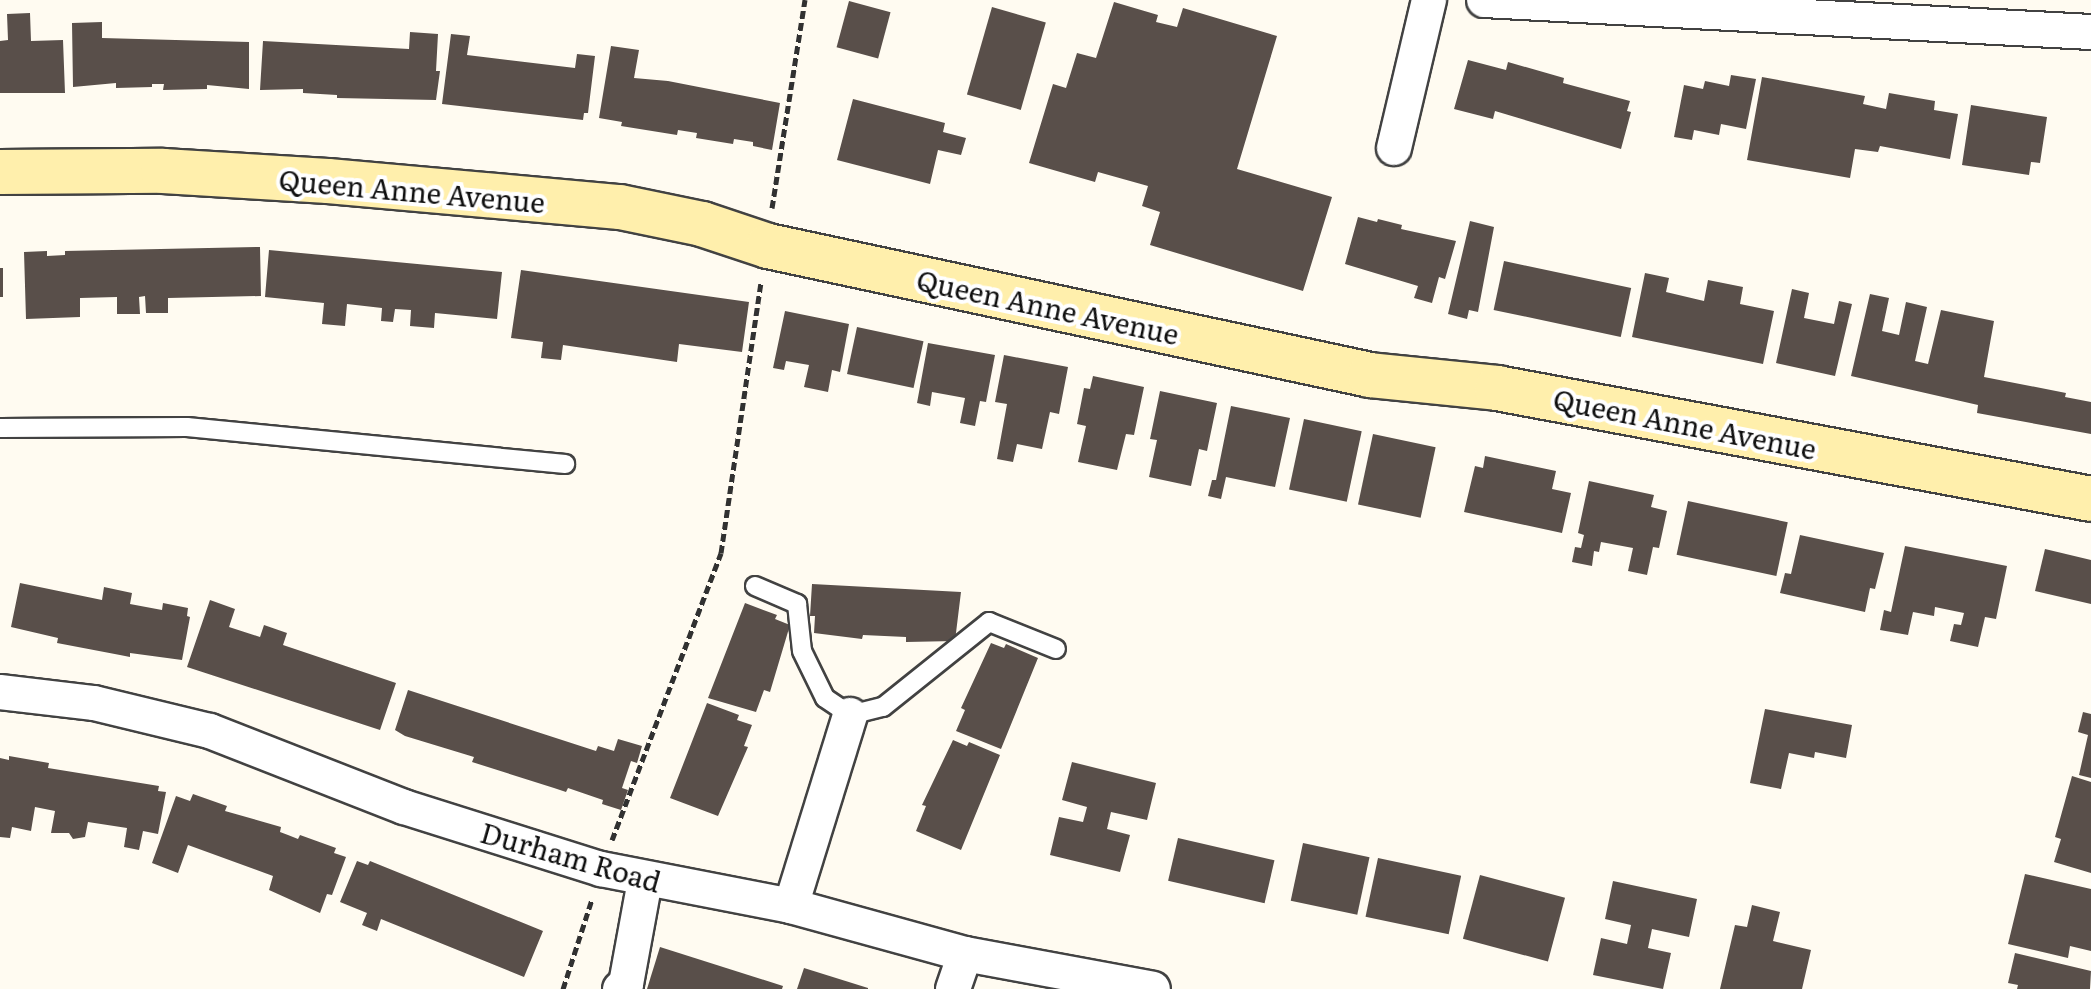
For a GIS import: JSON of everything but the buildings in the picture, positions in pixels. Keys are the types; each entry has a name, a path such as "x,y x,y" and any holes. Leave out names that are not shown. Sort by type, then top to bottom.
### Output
{"street":[{"path":"1394,148 1429,0"},
{"path":"1484,0 2091,32"},
{"name":"Queen Anne Avenue","path":"0,172 178,172 620,207 702,224 768,246 1370,375 1497,388 2091,499"},
{"name":"Durham Road","path":"0,692 94,703 210,731 404,807 601,869 791,906 965,954 1153,989"},
{"path":"791,906 850,715"},
{"path":"620,989 626,984 645,880"},
{"path":"953,989 965,954"}],"lane":[{"path":"0,428 187,427 565,464"},
{"path":"755,586 797,604 802,651 825,698 850,715 883,707 989,622 1056,649"}],"path":[{"path":"563,989 601,869 721,553 805,0"}]}
